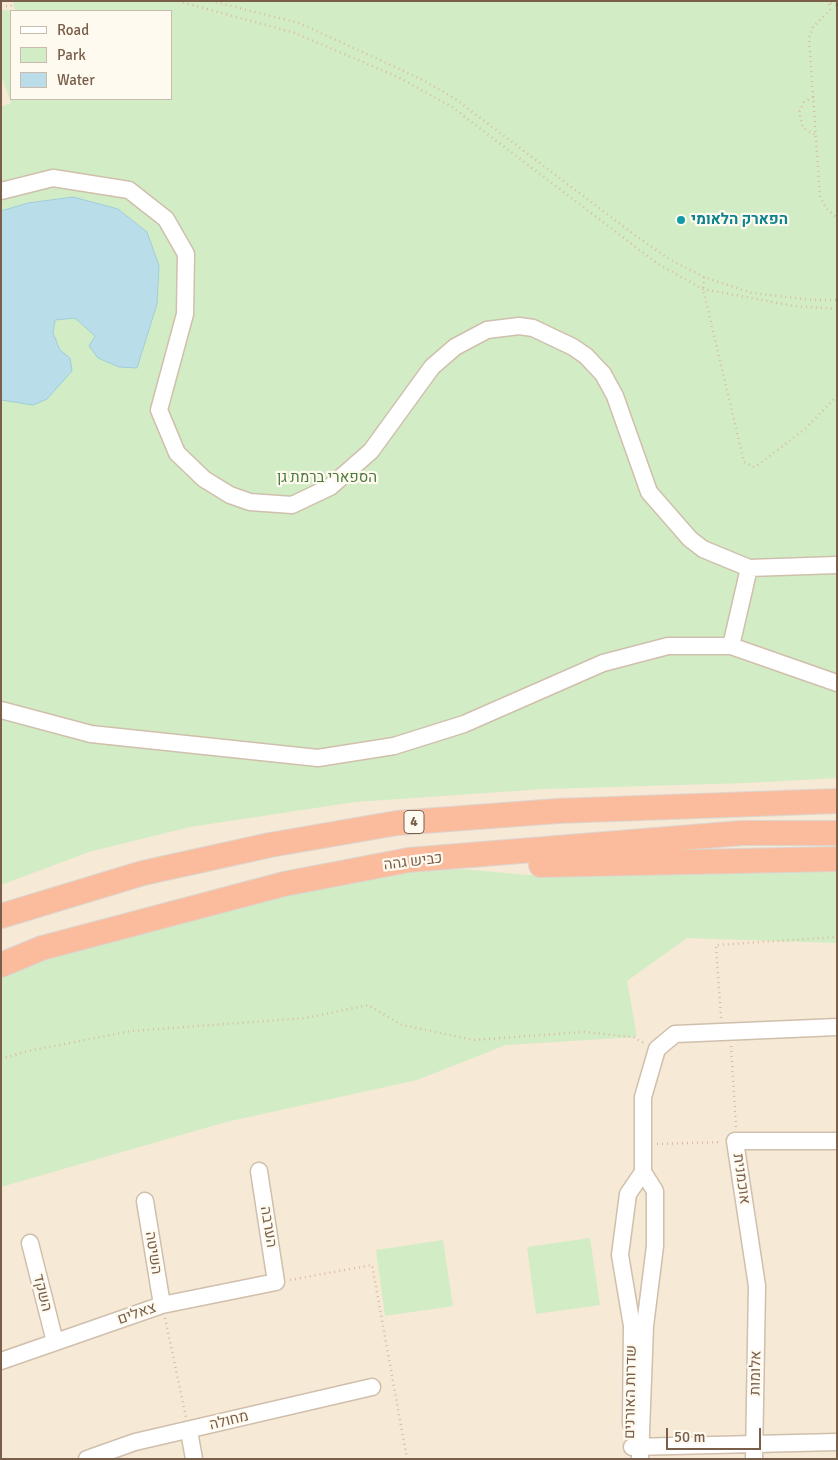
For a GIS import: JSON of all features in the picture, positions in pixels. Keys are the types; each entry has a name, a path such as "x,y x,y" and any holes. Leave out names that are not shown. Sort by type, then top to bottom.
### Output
{"highway":[{"name":"4","path":"1,916 22,908 144,873 270,845 397,823 558,811 837,801"},
{"name":"כביש גהה","path":"1,965 42,948 284,884 409,860 742,834 837,833"},
{"path":"462,856 540,865 837,859"}],"street":[{"path":"1,191 53,178 129,190 166,219 186,254 185,314 159,410 177,453 204,479 230,495 250,502 292,504 330,487 371,451 432,367 455,347 487,330 519,326 533,328 573,347 586,356 602,374 612,390 645,481 656,501 690,539 703,548 749,568 837,565"},
{"path":"731,646 749,568"},
{"path":"1,710 91,734 318,758 394,746 464,724 603,663 668,646 731,646 837,683"},
{"path":"639,1326 655,1246 655,1192 643,1172 643,1097 657,1050 675,1034 837,1026"},
{"name":"אוכמנית","path":"757,1286 735,1141 837,1141"},
{"name":"הערבה","path":"259,1171 276,1282"},
{"path":"639,1326 620,1255 628,1194 643,1172"},
{"name":"השיטה","path":"145,1201 162,1306"},
{"name":"השקד","path":"30,1243 55,1342"},
{"name":"צאלים","path":"1,1361 162,1306 276,1282"},
{"name":"אלומות","path":"754,1451 757,1286"},
{"name":"שדרות האורנים","path":"636,1453 639,1326"},
{"name":"מחולה","path":"87,1459 135,1442 189,1431 372,1386"},
{"path":"189,1431 194,1459"},
{"path":"636,1453 754,1451 837,1442"}],"path":[{"path":"1,6 11,6 14,1"},
{"path":"178,1 295,32 398,77 452,107 658,264 703,289 794,306 837,309"},
{"path":"211,1 299,23 420,78 454,98 657,250 704,278 752,293 814,300 837,300"},
{"path":"828,2 837,5"},
{"path":"828,2 830,10 813,27 809,38 820,196 826,208 837,218"},
{"path":"813,97 804,102 799,112 803,128 816,135"},
{"path":"704,278 703,289 744,462 754,467 759,464 805,429 837,396"},
{"path":"643,1144 735,1141 736,1101 716,945 837,937"},
{"path":"1,1059 28,1051 131,1030 306,1018 368,1005 402,1025 474,1040 584,1032 633,1037 657,1050"},
{"path":"276,1282 372,1265 408,1459"},
{"path":"162,1306 189,1431"}],"shaded area":[{"path":"1,1 837,1 837,1459 1,1459"}],"green space":[{"name":"הספארי ברמת גן","path":"13,1 837,1 837,778 746,783 545,789 355,802 190,827 89,852 1,885 1,107 11,103 1,74 1,10 10,11 10,100 172,100 172,10 15,10"},
{"path":"461,869 540,876 837,870 837,943 687,938 627,981 637,1037 506,1045 417,1080 226,1122 1,1187 1,977 71,947 258,902 389,872"},
{"path":"590,1238 600,1305 536,1314 527,1247"},
{"path":"443,1240 453,1306 385,1316 376,1250"}],"water":[{"path":"73,197 118,209 147,232 159,266 157,304 137,368 119,367 98,358 89,346 95,336 75,318 55,320 53,333 60,350 70,358 72,371 47,399 33,405 1,400 1,211 28,203"}],"place":[{"name":"הפארק הלאומי","path":"681,220"}]}
